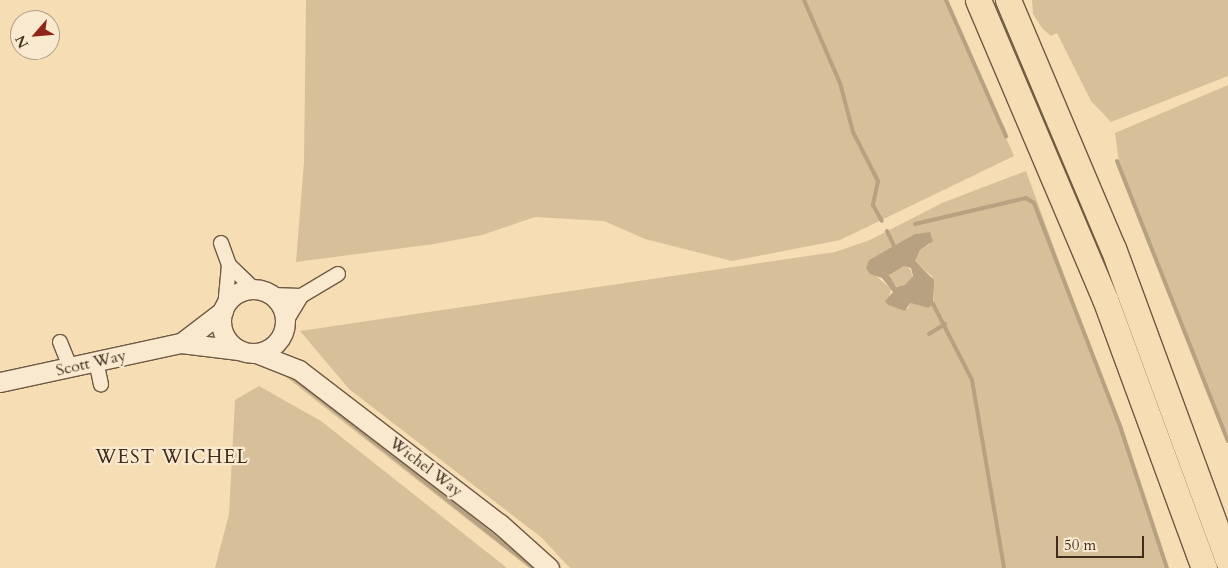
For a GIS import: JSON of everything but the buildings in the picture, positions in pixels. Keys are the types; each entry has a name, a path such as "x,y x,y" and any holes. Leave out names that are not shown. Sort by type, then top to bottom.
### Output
{"highway":[{"path":"978,0 1105,299 1204,568"},
{"path":"1008,0 1113,248 1228,560"}],"street":[{"path":"222,243 229,265 224,309 224,333 248,351 272,347 301,296 338,274"},
{"path":"229,265 283,309 283,330"},
{"path":"224,309 237,294 263,292 301,296"},
{"name":"Scott Way","path":"181,343 224,309"},
{"name":"Wichel Way","path":"283,330 299,370"},
{"path":"60,342 70,367"},
{"name":"Scott Way","path":"0,382 181,343 248,351"},
{"name":"Wichel Way","path":"248,351 299,370 500,524 549,568"},
{"path":"96,361 101,384"}],"shaded area":[{"path":"306,0 946,0 1014,156 840,240 732,261 645,239 604,221 535,217 482,235 434,244 296,262 304,162"},
{"path":"1032,0 1228,0 1228,76 1111,122 1091,101 1057,33 1051,36 1042,28 1033,14"},
{"path":"1228,85 1228,441 1121,176 1115,133"},
{"path":"1026,171 1140,483 1165,568 570,568 542,538 349,389 300,331 835,252 870,240 942,203","holes":["919,233 930,244 920,250 914,261 932,276 934,299 928,308 910,303 908,309 899,306 889,297 891,289 876,276 869,260"]},
{"path":"930,232 933,241 920,250 915,261 934,280 933,304 928,308 910,303 905,311 888,305 885,301 893,292 882,278 870,274 866,268 869,260 915,234","holes":["904,266 911,268 913,276 905,285 896,287 889,275"]},
{"path":"901,265 909,268 912,276 909,284 901,287 893,284 890,276 893,268"},
{"path":"289,372 486,523 539,568 529,568 286,377"},
{"path":"259,386 321,421 507,568 215,568 229,514 235,400"}],"waterway":[{"path":"804,0 840,83 853,132 878,181 873,205 882,221"},
{"path":"946,0 1006,136"},
{"path":"1117,161 1228,441"},
{"path":"915,224 1026,198 1034,203 1121,429 1167,568"},
{"path":"887,231 894,246"},
{"path":"933,304 972,380 1004,568"},
{"path":"929,334 945,324"},
{"path":"292,377 534,568"}],"district":[{"name":"WEST WICHEL","path":"172,458"}]}
